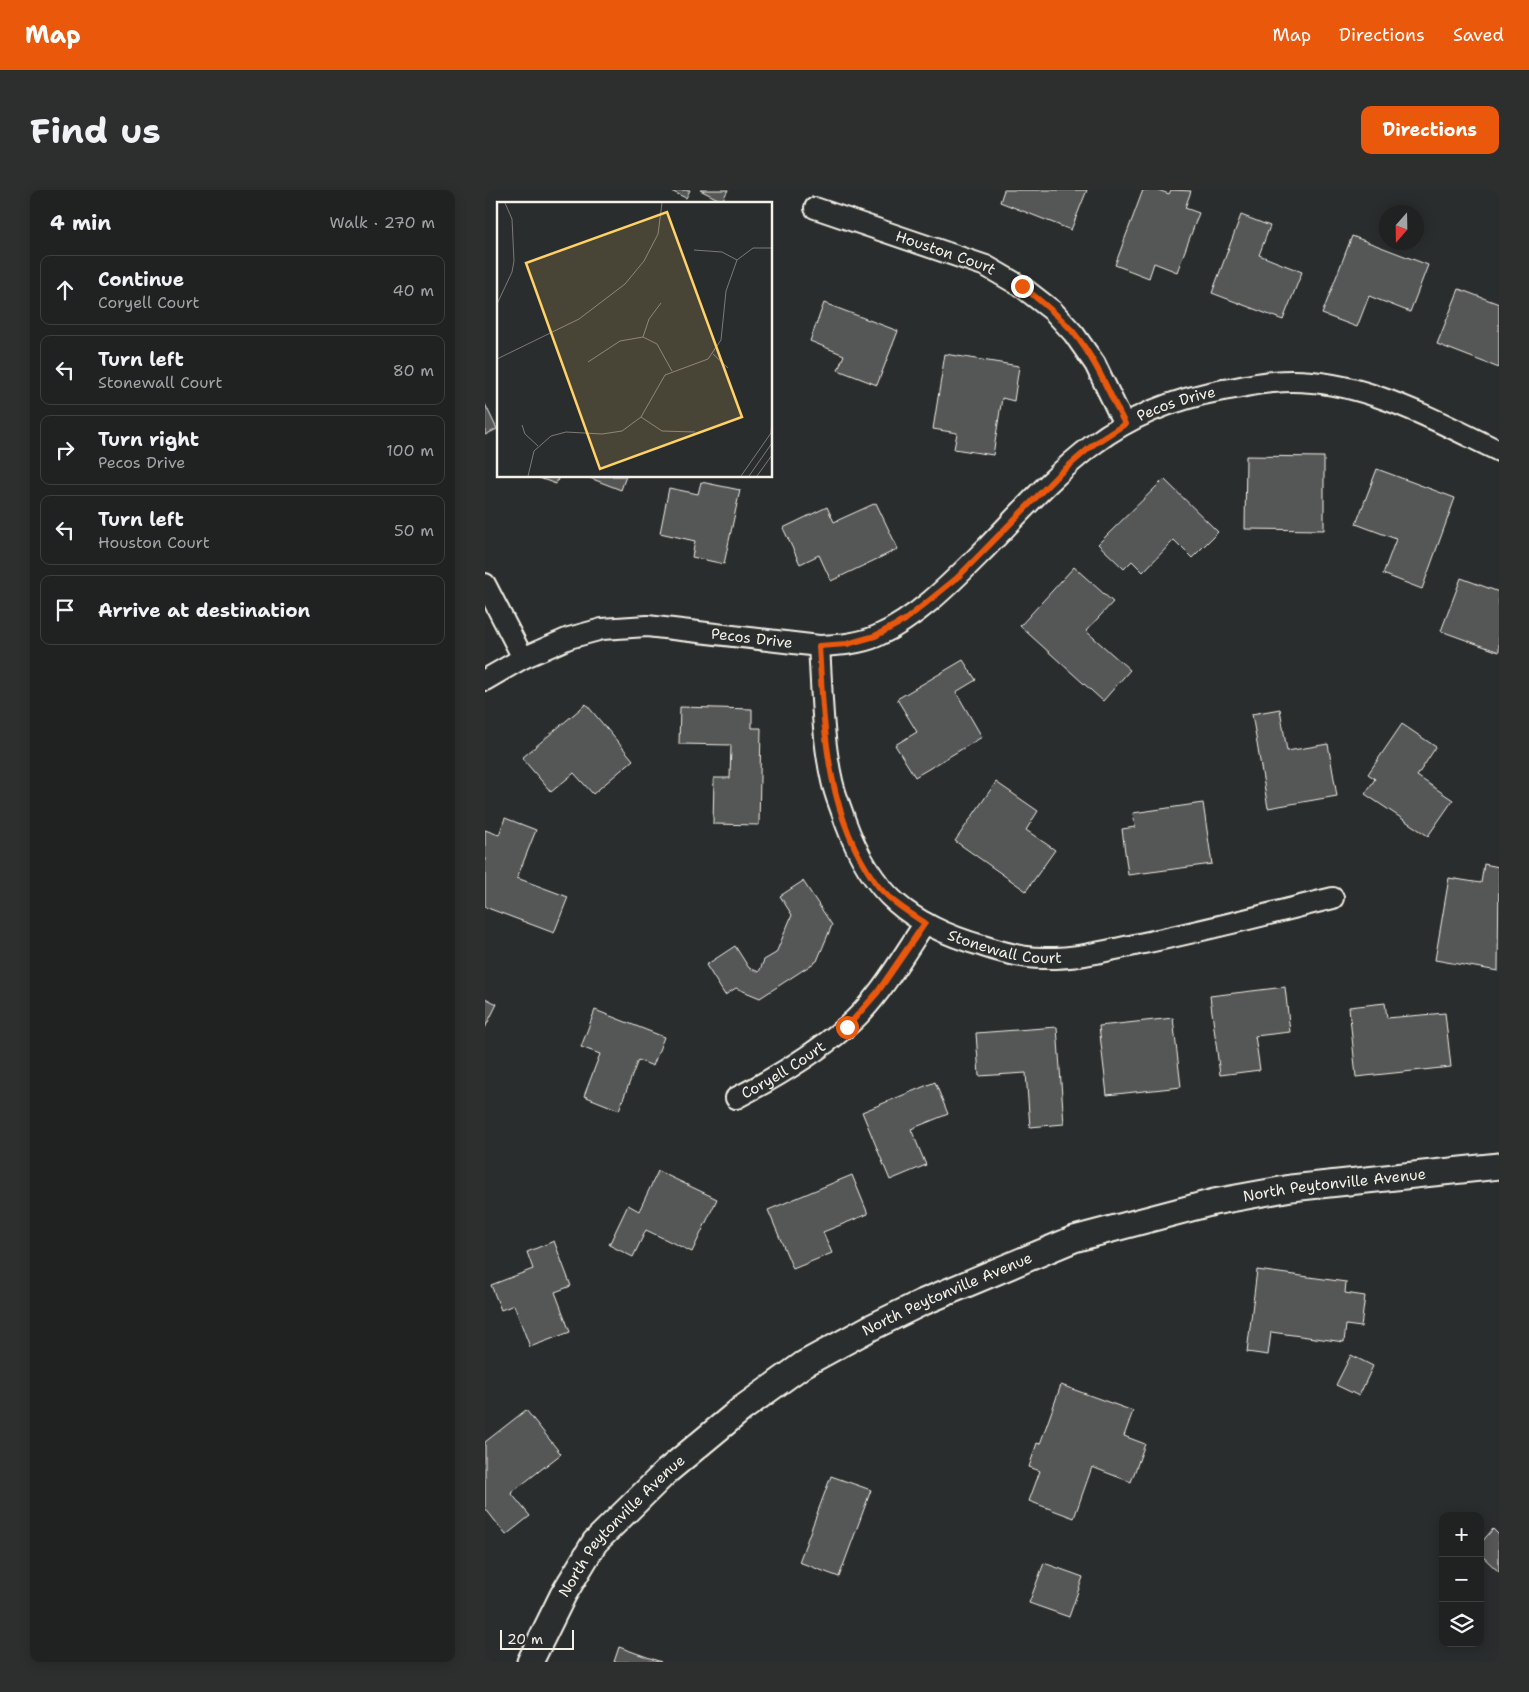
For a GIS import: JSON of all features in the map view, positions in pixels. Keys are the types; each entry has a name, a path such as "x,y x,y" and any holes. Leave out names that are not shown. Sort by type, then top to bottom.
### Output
{"street":[{"name":"Houston Court","path":"815,208 986,266 1022,286 1053,311 1074,334 1095,364 1125,424"},
{"name":"Pecos Drive","path":"485,680 523,658 569,638 602,629 647,626 819,646 847,644 875,636 905,620 957,578 1057,476 1094,444 1154,408 1195,395 1274,382 1318,383 1363,393 1411,408 1499,452"},
{"path":"485,584 523,658"},
{"name":"Stonewall Court","path":"819,646 825,736 832,782 856,850 876,883 902,908 925,923 960,940 1003,952 1040,958 1080,956 1166,939 1333,898"},
{"name":"Coryell Court","path":"735,1098 766,1082 847,1027 877,993 925,923"},
{"name":"North Peytonville Avenue","path":"530,1662 563,1596 595,1542 666,1472 743,1408 797,1370 870,1328 921,1303 1074,1239 1214,1202 1291,1188 1499,1166"}],"building":[{"path":"669,190 690,190 686,198"},
{"path":"700,190 728,190 722,201"},
{"path":"1004,190 1087,190 1071,230 1000,202"},
{"path":"1143,190 1158,190 1169,194 1171,190 1191,191 1185,208 1199,213 1177,272 1154,263 1149,278 1115,265"},
{"path":"1241,215 1270,226 1259,255 1302,272 1283,320 1212,293"},
{"path":"1352,236 1379,246 1379,250 1389,250 1428,265 1410,312 1369,296 1357,327 1322,314"},
{"path":"1459,289 1499,304 1499,368 1437,344"},
{"path":"824,303 898,331 877,385 838,370 844,355 810,341"},
{"path":"945,354 1019,366 1014,401 1002,398 993,455 954,449 957,433 933,429"},
{"path":"485,404 497,429 485,435"},
{"path":"1246,456 1324,457 1324,530 1245,529"},
{"path":"1377,469 1455,498 1422,589 1383,574 1396,539 1356,524"},
{"path":"540,478 558,478 556,484"},
{"path":"590,478 625,478 621,490"},
{"path":"1164,479 1218,532 1192,558 1174,540 1143,572 1132,561 1124,569 1098,544"},
{"path":"701,482 740,490 724,564 692,557 695,541 660,533 669,488 698,494"},
{"path":"876,503 898,549 831,581 819,555 800,564 783,528 827,507 834,522"},
{"path":"1074,567 1113,602 1086,631 1130,670 1103,701 1020,626"},
{"path":"1461,578 1499,592 1499,652 1441,631"},
{"path":"963,660 976,680 956,692 982,737 915,777 895,745 917,732 897,699"},
{"path":"586,704 633,760 593,794 574,773 551,792 522,758"},
{"path":"680,707 752,709 752,728 761,728 759,825 713,824 714,778 730,778 731,745 679,744"},
{"path":"1280,709 1287,751 1328,744 1337,796 1268,808 1252,714"},
{"path":"1402,724 1436,747 1417,776 1453,800 1428,836 1365,794 1375,779 1368,774"},
{"path":"996,782 1038,811 1026,830 1055,850 1026,891 955,841"},
{"path":"1203,803 1212,864 1128,875 1122,829 1135,827 1133,813"},
{"path":"505,818 536,830 517,878 568,897 554,933 485,907 485,830 499,835"},
{"path":"1484,864 1499,867 1498,971 1435,960 1449,878 1481,883"},
{"path":"803,881 832,925 817,961 760,998 736,988 725,995 706,965 735,946 749,968 759,972 764,960 776,953 792,915 780,896"},
{"path":"1285,987 1290,1032 1255,1036 1260,1070 1220,1075 1210,996"},
{"path":"485,998 497,1004 485,1028"},
{"path":"1385,1003 1387,1018 1445,1013 1451,1067 1356,1077 1349,1007"},
{"path":"595,1010 664,1037 653,1066 638,1060 619,1110 584,1096 600,1054 581,1047"},
{"path":"1173,1018 1181,1087 1107,1095 1099,1026"},
{"path":"1057,1027 1064,1124 1030,1127 1026,1073 979,1076 976,1033"},
{"path":"935,1082 948,1114 911,1129 926,1165 890,1180 862,1112"},
{"path":"658,1171 717,1199 692,1252 646,1230 633,1257 609,1245 628,1205 639,1211"},
{"path":"852,1175 868,1214 823,1232 832,1253 793,1269 768,1210"},
{"path":"554,1241 571,1286 555,1292 570,1332 530,1347 514,1305 501,1310 491,1285 533,1269 527,1252"},
{"path":"1257,1270 1346,1282 1345,1293 1365,1296 1361,1327 1346,1325 1344,1342 1271,1332 1268,1355 1247,1352"},
{"path":"1351,1355 1373,1366 1359,1396 1336,1385"},
{"path":"1061,1385 1133,1411 1124,1436 1145,1444 1131,1482 1092,1467 1074,1518 1029,1501 1040,1471 1029,1467 1037,1443 1040,1444"},
{"path":"526,1410 561,1454 511,1493 530,1516 506,1535 485,1508 485,1442"},
{"path":"831,1476 871,1490 839,1577 799,1562"},
{"path":"1493,1529 1499,1535 1499,1572 1484,1558 1484,1539"},
{"path":"1044,1563 1083,1577 1069,1617 1029,1603"},
{"path":"619,1647 661,1662 614,1662"}],"route":[{"path":"847,1027 877,993 925,923 902,908 876,883 856,850 832,782 825,736 819,646 847,644 875,636 905,620 957,578 1057,476 1094,444 1125,424 1095,364 1074,334 1053,311 1022,286"}]}
